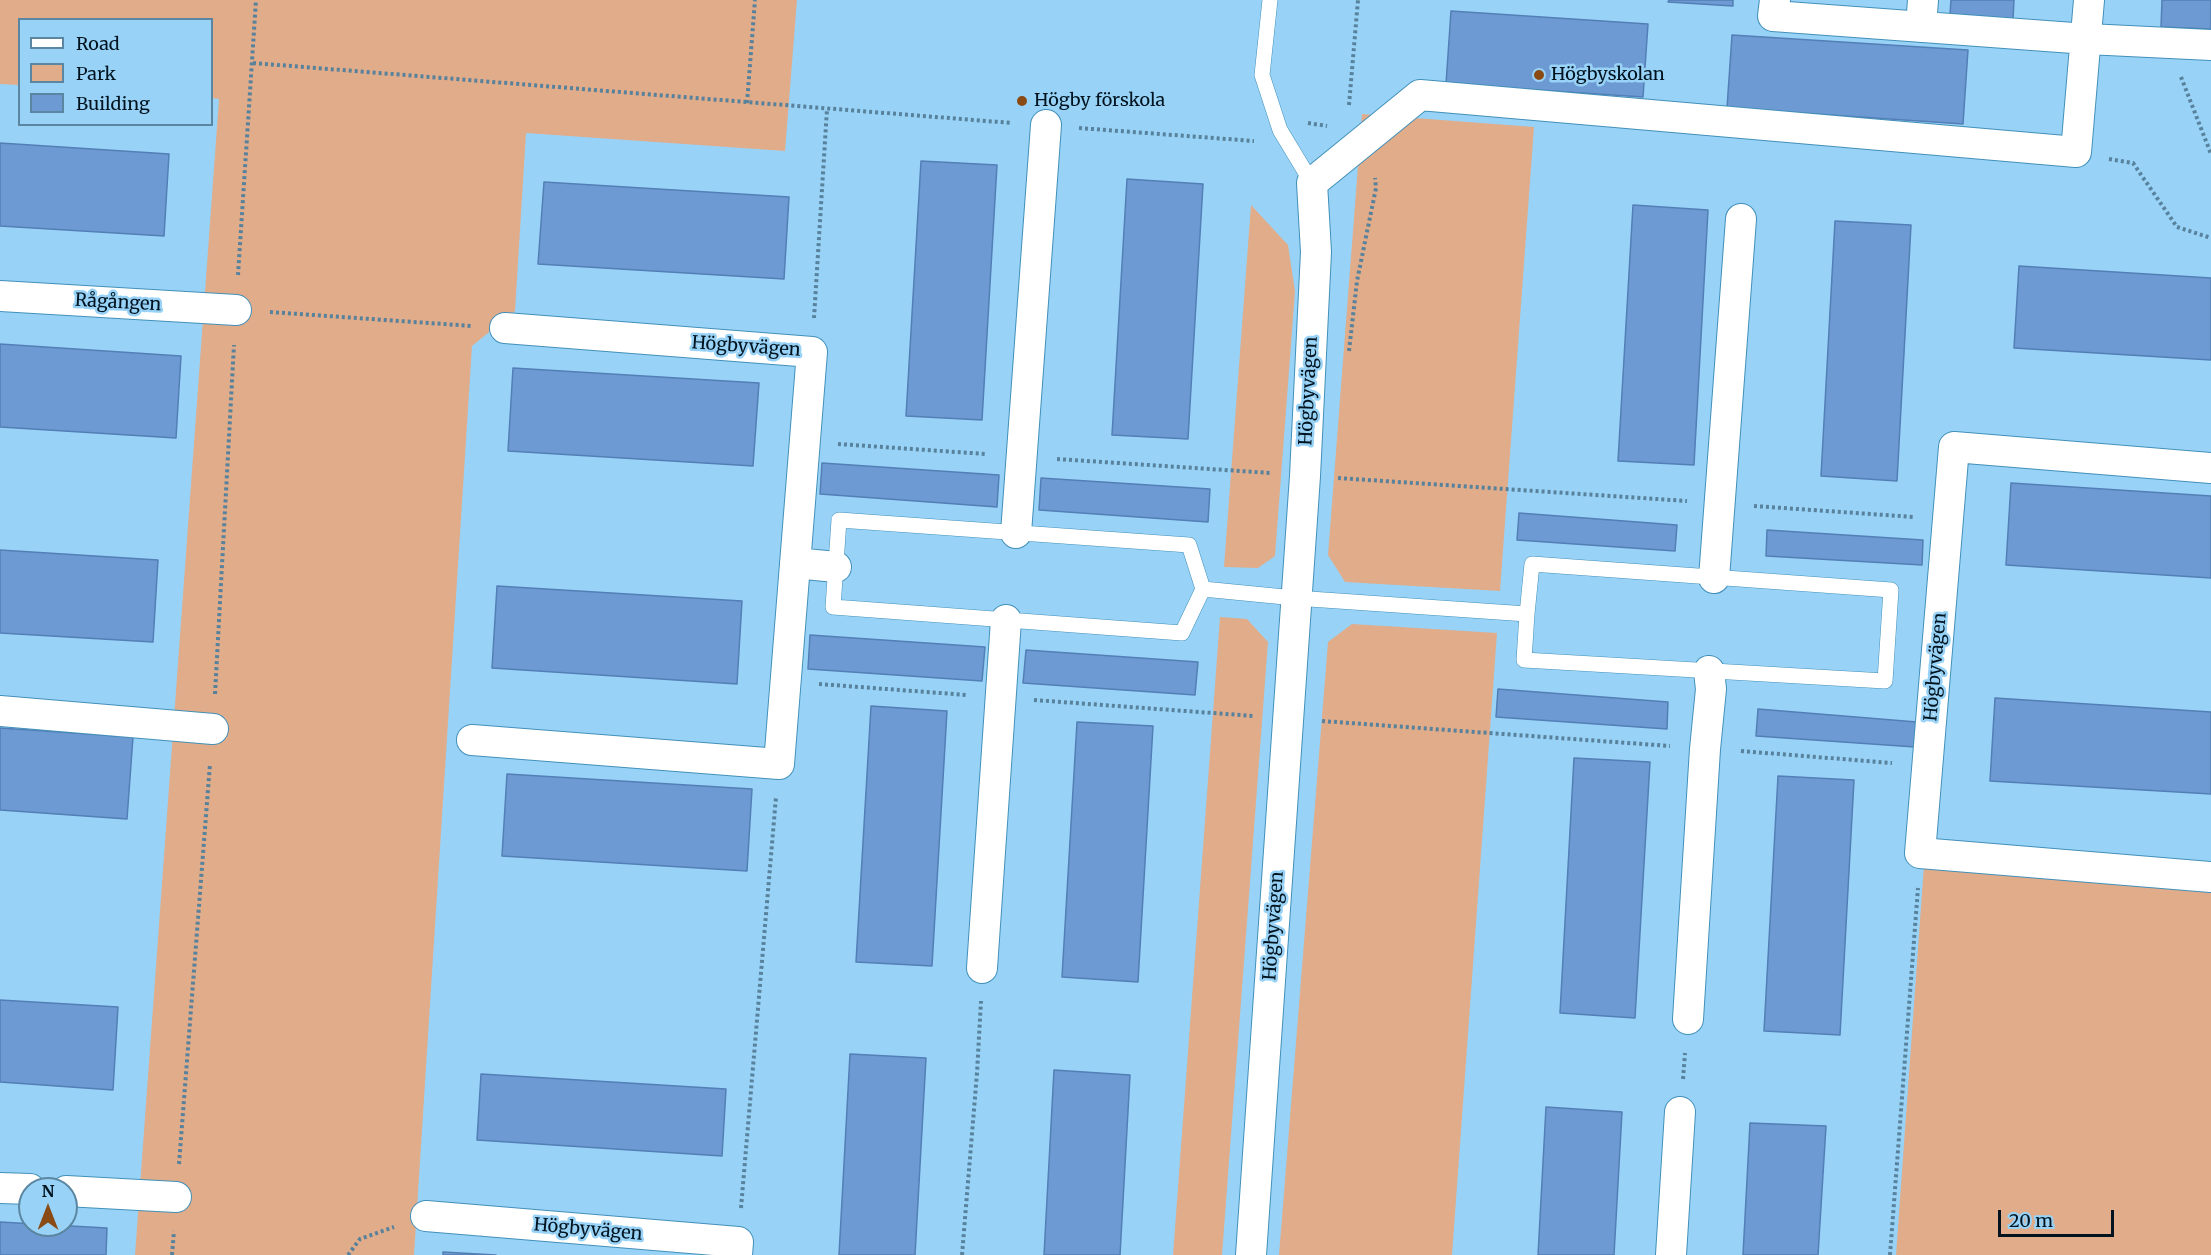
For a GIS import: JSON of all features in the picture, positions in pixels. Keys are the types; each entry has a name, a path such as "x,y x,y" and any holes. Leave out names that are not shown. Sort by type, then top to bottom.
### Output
{"street":[{"path":"1775,0 1773,16 1922,14 2087,39 2211,45"},
{"path":"1312,183 1420,95 2076,152 2090,0"},
{"path":"1016,533 1046,125"},
{"name":"Högbyvägen","path":"1251,1255 1305,476 1316,252 1312,183"},
{"path":"1714,578 1741,219"},
{"name":"Rågången","path":"0,296 236,310"},
{"name":"Högbyvägen","path":"505,328 812,352 779,764"},
{"name":"Högbyvägen","path":"1920,853 1954,447 2211,468"},
{"path":"795,563 836,567"},
{"path":"982,968 1006,620"},
{"path":"1688,1019 1705,749 1711,689 1709,671"},
{"path":"0,711 213,729"},
{"path":"472,740 779,764"},
{"path":"1920,853 2211,877"},
{"path":"1671,1255 1680,1112"},
{"path":"0,1188 18,1189"},
{"path":"78,1192 176,1197"},
{"name":"Högbyvägen","path":"426,1216 737,1249"}],"lane":[{"path":"1270,0 1262,75 1280,130 1312,183"},
{"path":"839,520 1016,533 1189,545 1203,589 1182,633 833,607 839,520"},
{"path":"1532,564 1891,590 1885,681 1524,660 1527,614 1532,564"},
{"path":"1203,589 1295,598 1527,614"}],"path":[{"path":"172,1255 213,729 256,0"},
{"path":"747,103 755,0"},
{"path":"2167,43 2211,154"},
{"path":"253,63 747,103 1264,141 1280,130 1305,123 1330,126"},
{"path":"812,352 827,109"},
{"path":"2076,152 2133,163 2177,227 2211,238"},
{"path":"236,310 505,328"},
{"path":"804,441 1948,519"},
{"path":"785,682 1927,766"},
{"path":"737,1249 779,764"},
{"path":"1890,1255 1920,853"},
{"path":"962,1255 977,1073 982,968"},
{"path":"1680,1112 1688,1019"},
{"path":"348,1255 360,1239 426,1216"}],"green space":[{"path":"0,0 797,0 785,151 526,133 515,311 472,346 414,1255 135,1255 219,99 213,98 213,18 18,18 18,85 0,84"},
{"path":"1362,114 1534,127 1500,591 1345,582 1328,555"},
{"path":"1251,205 1288,245 1295,291 1275,556 1258,568 1224,567"},
{"path":"1220,617 1247,619 1268,642 1222,1255 1173,1255"},
{"path":"1352,624 1497,633 1452,1255 1279,1255 1328,642"},
{"path":"1924,865 2211,887 2211,1255 1896,1255"}],"building":[{"path":"1669,0 1733,0 1733,6 1668,2"},
{"path":"1951,0 2014,0 2013,19 1950,14"},
{"path":"2162,0 2211,0 2211,29 2161,27"},
{"path":"1451,11 1648,24 1643,97 1446,84"},
{"path":"1732,35 1968,50 1963,124 1727,108"},
{"path":"0,143 169,154 164,236 0,226"},
{"path":"921,161 997,165 982,420 906,416"},
{"path":"1127,179 1203,184 1188,439 1112,435"},
{"path":"544,182 789,197 784,279 538,264"},
{"path":"1633,205 1708,210 1694,465 1618,461"},
{"path":"1835,221 1911,225 1897,481 1821,476"},
{"path":"2019,266 2211,278 2211,360 2014,348"},
{"path":"0,344 181,356 176,438 0,427"},
{"path":"513,368 759,383 753,466 508,451"},
{"path":"822,463 999,475 997,507 820,494"},
{"path":"1041,478 1210,489 1208,522 1039,510"},
{"path":"2011,483 2211,496 2211,578 2006,565"},
{"path":"1519,513 1677,525 1675,551 1517,540"},
{"path":"1767,530 1923,540 1922,565 1766,556"},
{"path":"0,550 158,560 153,642 0,633"},
{"path":"497,586 742,601 737,684 492,668"},
{"path":"810,635 985,647 982,681 808,669"},
{"path":"1026,650 1198,662 1195,695 1023,683"},
{"path":"1498,689 1668,702 1667,729 1496,717"},
{"path":"1995,698 2211,712 2211,794 1990,781"},
{"path":"871,706 947,711 932,966 856,962"},
{"path":"1758,709 1917,722 1915,747 1756,736"},
{"path":"1077,722 1153,726 1138,982 1062,977"},
{"path":"0,728 133,737 127,819 0,810"},
{"path":"1574,758 1650,762 1635,1018 1560,1013"},
{"path":"507,774 752,789 747,871 502,856"},
{"path":"1778,776 1854,780 1840,1035 1764,1031"},
{"path":"0,1000 118,1007 113,1090 0,1082"},
{"path":"850,1054 926,1058 915,1255 839,1255"},
{"path":"1054,1070 1130,1075 1120,1255 1044,1255"},
{"path":"481,1074 726,1089 722,1156 477,1140"},
{"path":"1546,1107 1622,1112 1614,1255 1538,1255"},
{"path":"1750,1123 1826,1126 1818,1255 1743,1255"},
{"path":"0,1222 18,1223 18,1237 78,1237 78,1226 107,1228 106,1255 0,1255"},
{"path":"443,1252 496,1255 443,1255"}],"place":[{"name":"Högbyskolan","path":"1539,75"},
{"name":"Högby förskola","path":"1022,101"}]}
